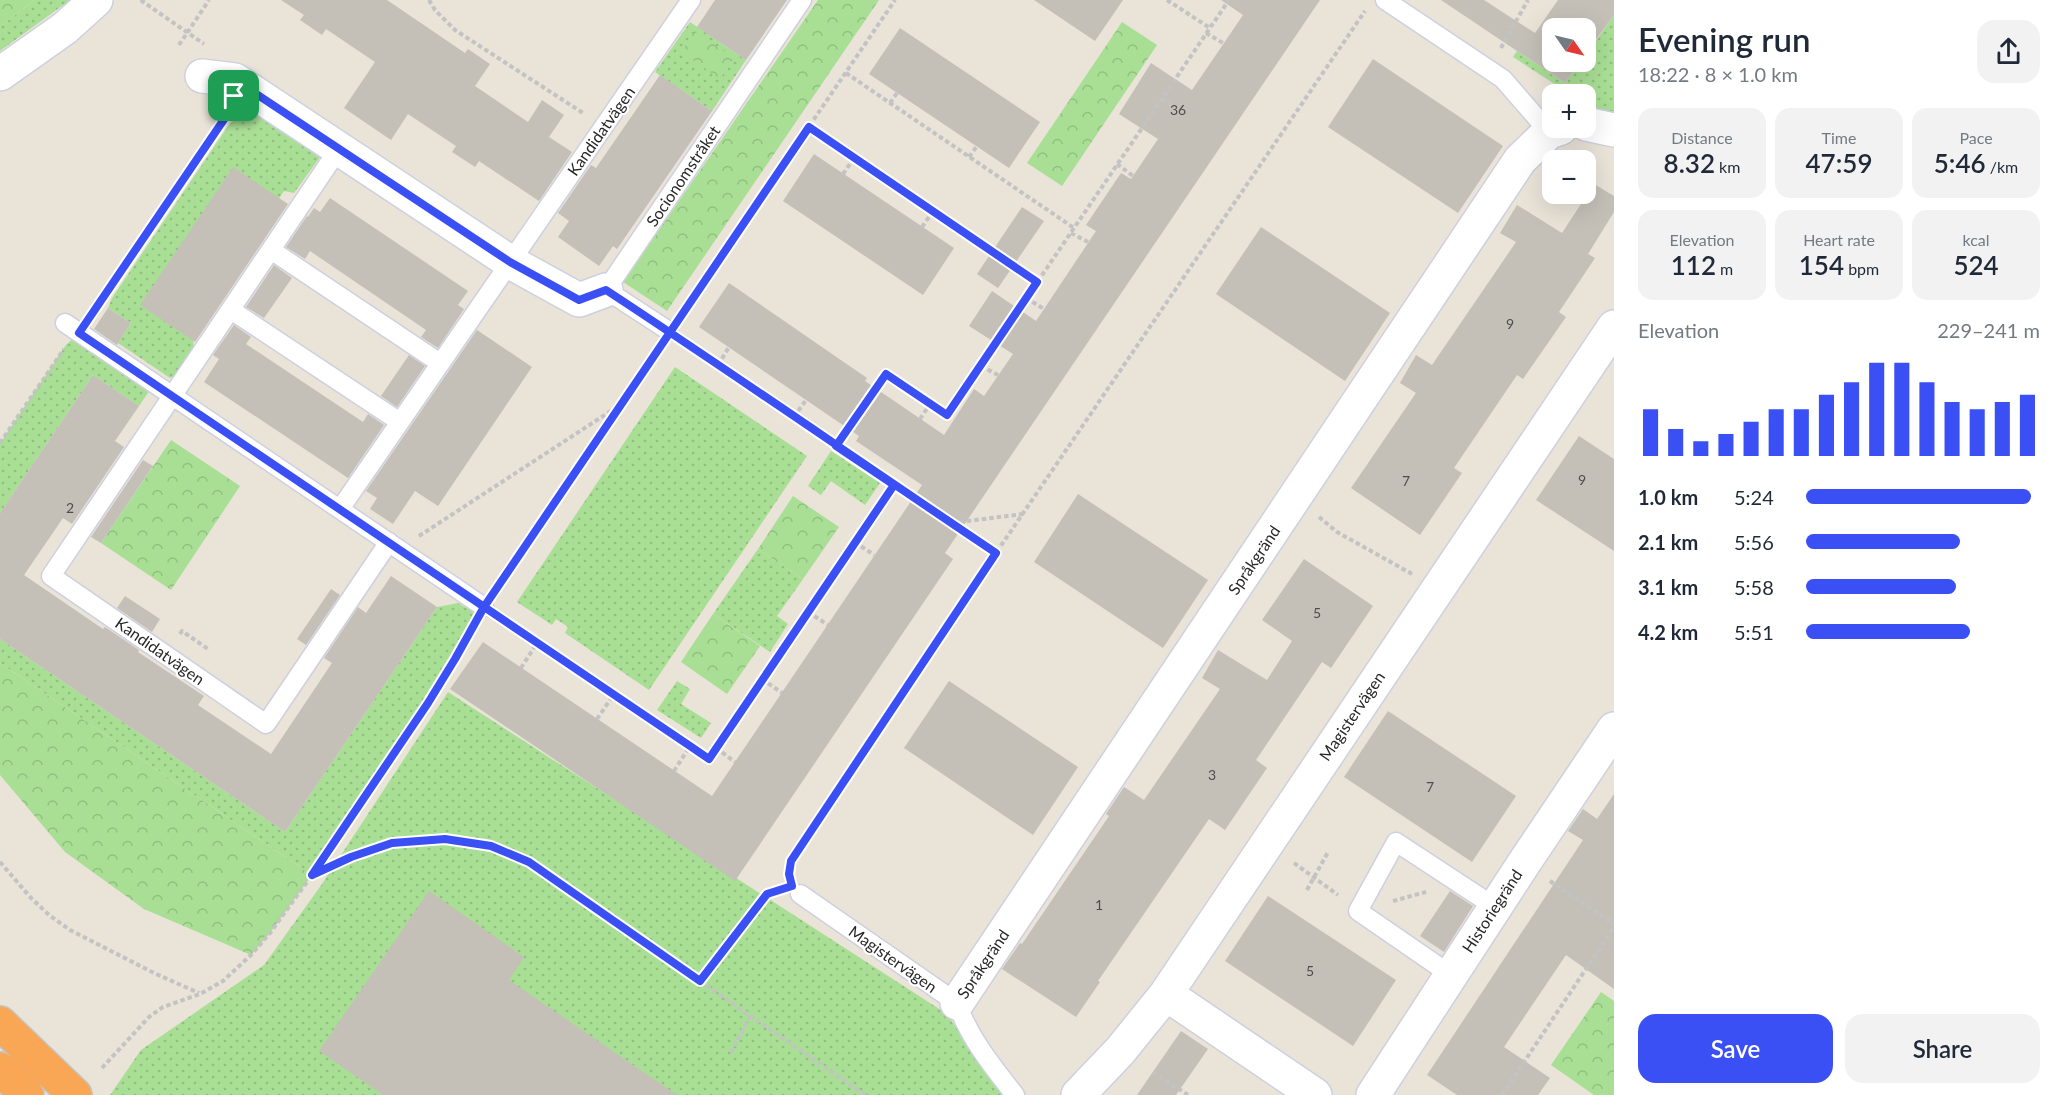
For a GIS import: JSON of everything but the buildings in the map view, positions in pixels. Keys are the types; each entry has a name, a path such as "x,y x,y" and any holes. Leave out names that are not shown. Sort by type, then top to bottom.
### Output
{"highway":[{"path":"0,1023 75,1095"},
{"path":"0,1069 27,1095"}],"street":[{"path":"0,74 65,28 96,0"},
{"path":"203,61 510,262 579,300 606,290"},
{"path":"1596,126 1614,130"},
{"name":"Språkgränd","path":"957,1003 1520,160 1546,138"},
{"name":"Magistervägen","path":"1078,1095 1120,1051 1166,994 1614,327"},
{"name":"Historiegränd","path":"1373,1095 1614,729"},
{"path":"1166,994 1315,1095"}],"lane":[{"name":"Kandidatvägen","path":"340,509 691,0"},
{"name":"Socionomstråket","path":"606,290 802,0"},
{"path":"1385,0 1503,79 1542,117"},
{"name":"Kandidatvägen","path":"338,150 51,576 266,724 393,546"},
{"path":"272,250 440,363"},
{"path":"606,290 669,332"},
{"path":"231,310 400,422"},
{"path":"72,328 484,607"},
{"path":"1451,975 1358,910 1396,842 1495,907"},
{"name":"Magistervägen","path":"796,890 957,1003"},
{"path":"957,1003 968,1029 990,1063 1015,1095"}],"path":[{"path":"143,0 187,33 203,61"},
{"path":"179,45 209,0"},
{"path":"429,0 435,10 455,30 544,86 603,127"},
{"path":"102,1068 132,1034 163,1007 224,981 270,933 428,703 484,607 895,0"},
{"path":"1167,0 1210,28"},
{"path":"836,446 886,374 947,415 1229,0"},
{"path":"1488,69 1528,0"},
{"path":"700,981 767,894 796,890 789,874 791,861 996,553 1365,10"},
{"path":"1206,33 1223,44"},
{"path":"846,73 1088,242"},
{"path":"0,443 66,345 72,328 229,112 234,96 235,80"},
{"path":"890,103 897,93"},
{"path":"1162,99 1178,110"},
{"path":"809,127 1037,282"},
{"path":"969,157 976,146"},
{"path":"843,174 854,158"},
{"path":"1117,164 1133,176"},
{"path":"922,227 933,211"},
{"path":"1026,298 1044,309"},
{"path":"669,332 996,553"},
{"path":"718,364 729,348"},
{"path":"981,366 998,375"},
{"path":"794,417 806,400"},
{"path":"920,419 930,404"},
{"path":"393,546 619,406"},
{"path":"484,607 709,759 894,485"},
{"path":"1297,495 1305,506 1337,532 1438,589"},
{"path":"951,523 1023,514"},
{"path":"855,542 874,555"},
{"path":"808,612 828,624"},
{"path":"521,668 537,643"},
{"path":"762,680 782,693"},
{"path":"597,719 614,694"},
{"path":"674,771 690,746"},
{"path":"716,748 735,762"},
{"path":"312,875 351,857 392,843 445,839 491,846 529,862 865,1095"},
{"path":"1307,890 1328,852"},
{"path":"0,862 31,898 70,930 156,974 200,993"},
{"path":"1502,1095 1614,926 1524,863"},
{"path":"731,1053 750,1016"},
{"path":"1153,1072 1188,1095"}],"green space":[{"path":"0,0 34,0 0,27"},
{"path":"34,0 70,0 0,51 0,27"},
{"path":"818,0 879,0 667,311 623,282"},
{"path":"1614,15 1614,124 1596,112 1596,84 1555,84 1513,57 1517,51 1542,68 1542,72 1548,72 1565,83 1573,72 1596,72 1596,41"},
{"path":"690,22 746,60 712,111 655,72"},
{"path":"1122,22 1157,45 1062,186 1027,163"},
{"path":"695,31 734,58 720,79 681,52"},
{"path":"257,111 326,149 294,193 284,191 186,336 193,339 194,349 176,376 170,378 118,343 131,323 108,308 112,298 228,126 241,114"},
{"path":"79,333 154,384 139,406 93,375 0,513 0,443 66,345"},
{"path":"675,367 807,456 649,690 565,633 568,627 556,619 552,625 517,602"},
{"path":"171,440 240,486 171,590 101,543"},
{"path":"831,451 880,483 865,505 831,481 821,495 808,486"},
{"path":"793,496 839,527 803,579 758,549"},
{"path":"758,549 803,579 777,616 788,624 770,652 713,614"},
{"path":"458,603 474,612 455,659 312,875 0,663 0,639 285,832 437,607"},
{"path":"713,614 760,646 727,694 681,662"},
{"path":"0,663 312,875 251,955 144,909 65,852 0,775"},
{"path":"677,681 690,689 681,704 711,723 701,738 657,710"},
{"path":"448,692 947,1014 1002,1095 110,1095 141,1050 264,965 322,884"},
{"path":"1601,992 1614,1001 1614,1095 1594,1095 1551,1065"}],"route":[{"path":"234,96 229,112 79,333 414,560 484,607 709,759 894,485 836,446 886,374 947,415 1037,282 809,127 669,332 484,607 428,703 312,875 351,857 392,843 445,839 491,846 529,862 700,981 767,894 792,886 789,874 791,861 996,553 836,446 669,332 606,290 579,300 510,262 235,80 234,96"}]}
